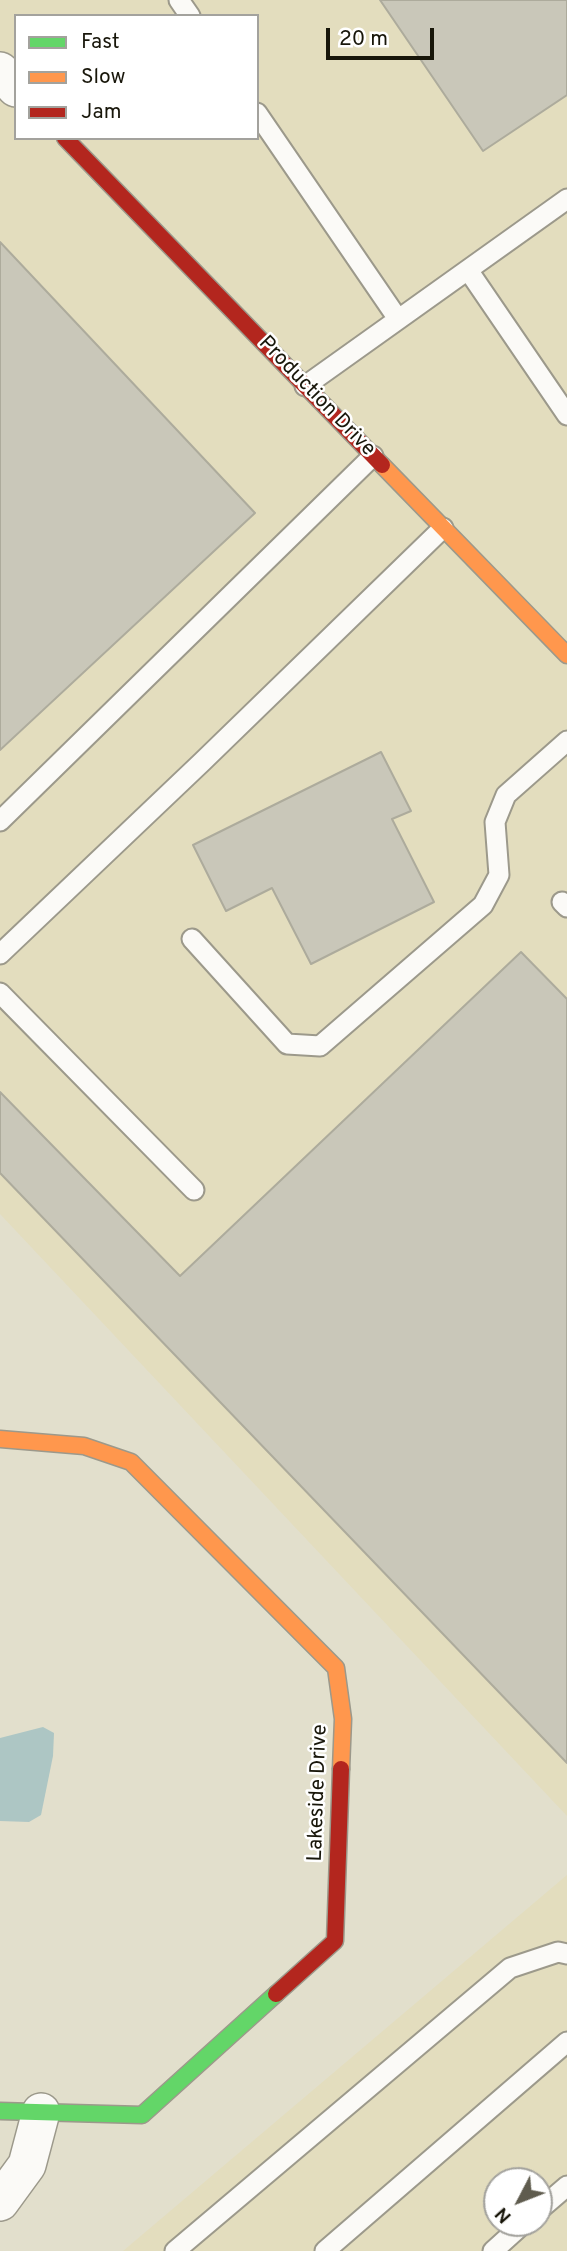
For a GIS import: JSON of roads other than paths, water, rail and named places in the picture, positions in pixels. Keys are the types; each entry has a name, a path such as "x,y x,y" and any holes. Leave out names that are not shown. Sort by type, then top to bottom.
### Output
{"street":[{"path":"0,71 14,86"},
{"name":"Production Drive","path":"67,140 567,655"},
{"name":"Lakeside Drive","path":"0,1439 84,1446 131,1462 336,1668 343,1719 335,1941 142,2115 0,2111"},
{"path":"0,2202 27,2165 41,2112"}],"lane":[{"path":"259,116 398,319"},
{"path":"305,386 567,200"},
{"path":"468,270 567,415"},
{"path":"0,821 373,456"},
{"path":"0,954 443,528"},
{"path":"192,939 287,1044 320,1046 483,905 499,875 495,822 506,795 567,741"},
{"path":"0,993 194,1191"},
{"path":"175,2251 510,1968 558,1952 567,1954"},
{"path":"325,2251 567,2042"},
{"path":"553,2198 567,2186"},
{"path":"493,2251 508,2237"}],"water":[{"path":"43,1727 54,1733 53,1756 41,1815 29,1822 0,1821 0,1738"}]}
